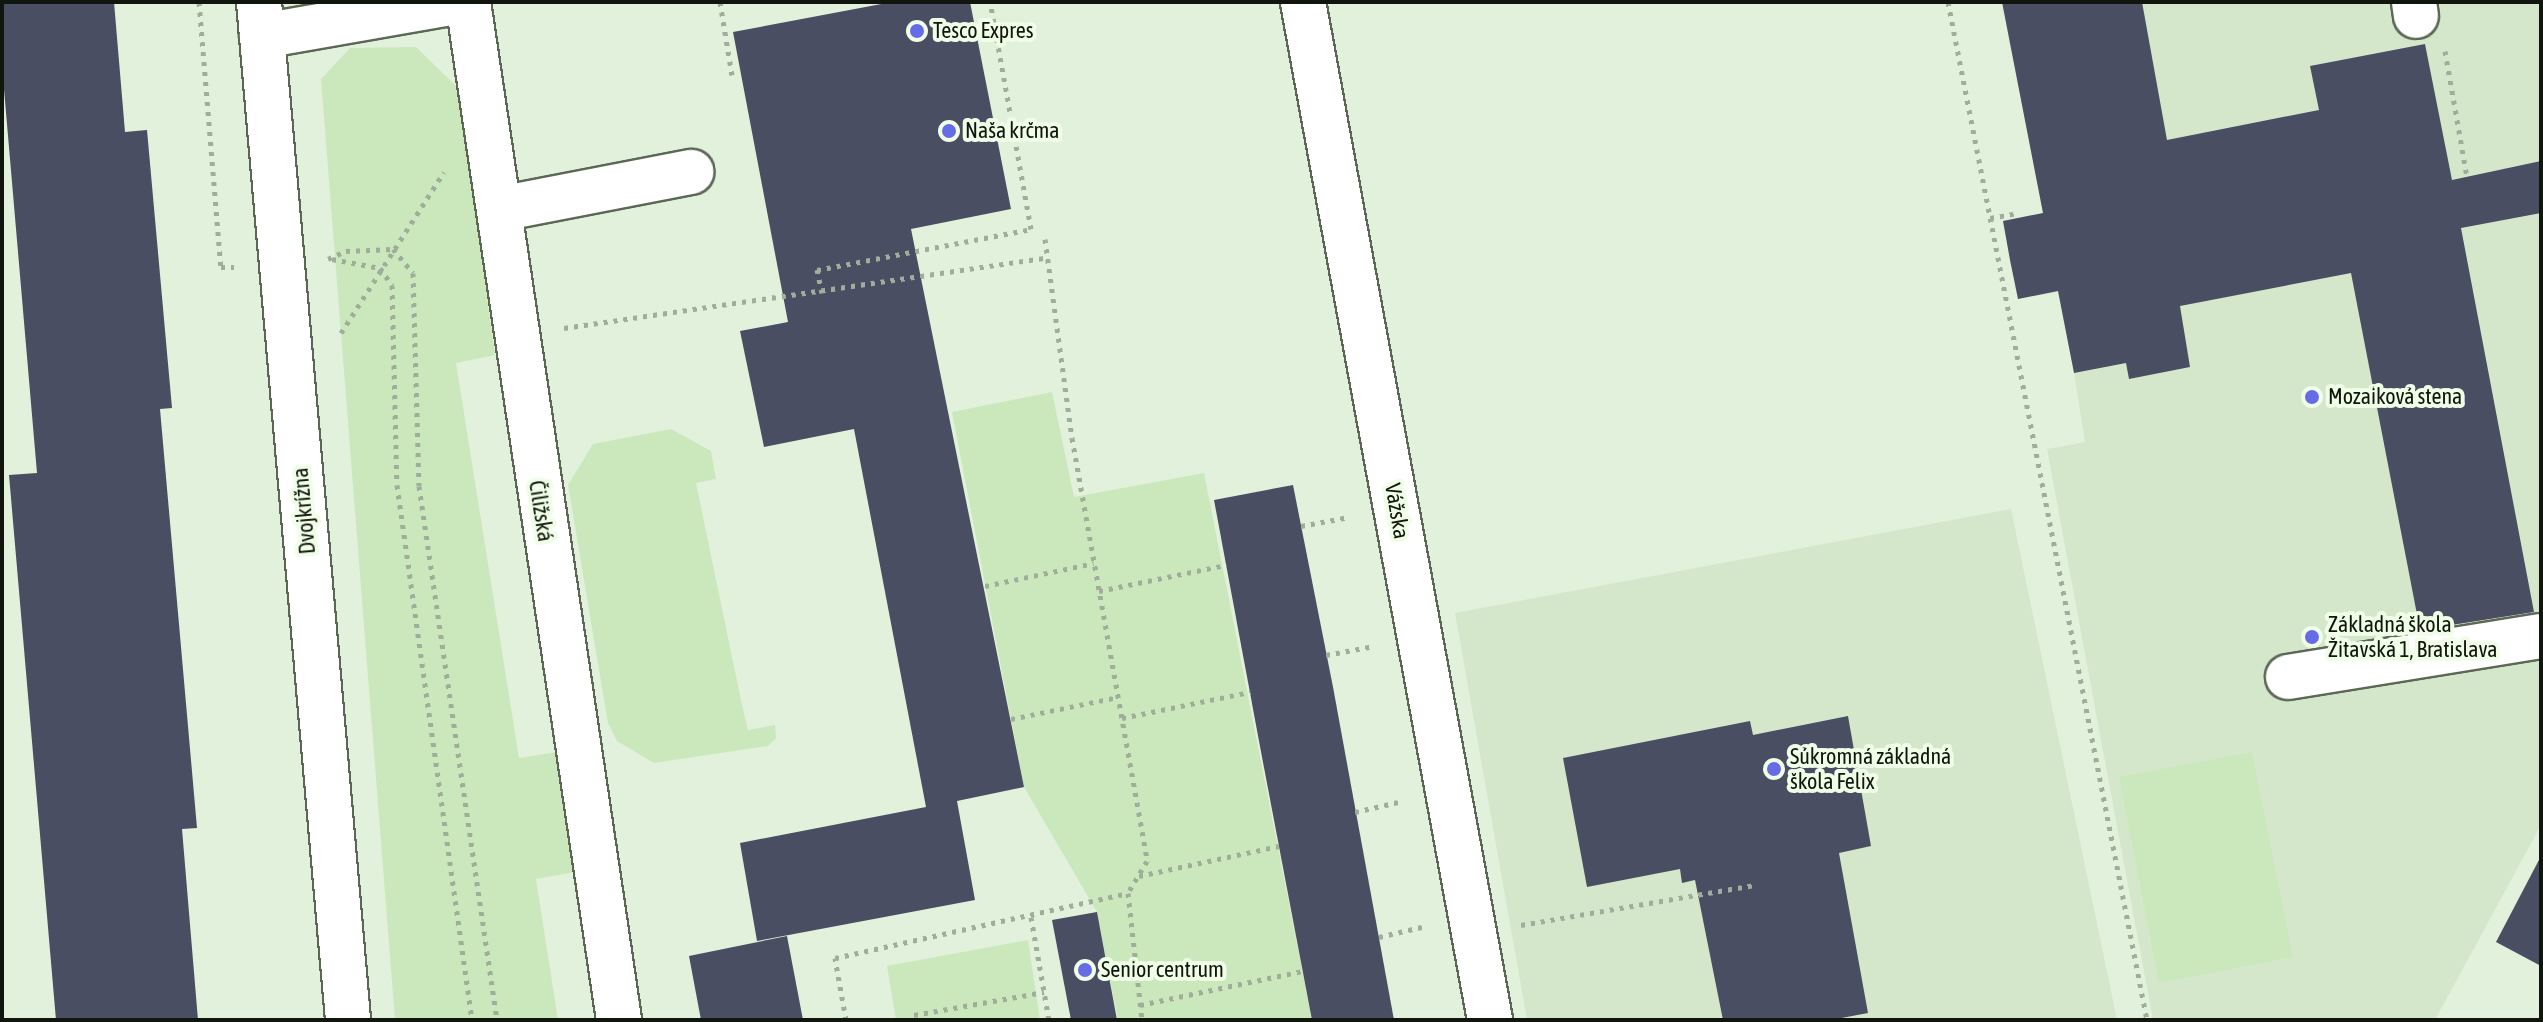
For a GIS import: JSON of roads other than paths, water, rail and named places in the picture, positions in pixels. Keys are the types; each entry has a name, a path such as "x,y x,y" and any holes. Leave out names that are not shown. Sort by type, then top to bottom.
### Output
{"street":[{"path":"260,19 457,2"},
{"name":"Čiližská","path":"468,2 619,1020"},
{"name":"Vážska","path":"1303,2 1490,1020"},
{"name":"Dvojkrížna","path":"260,19 348,1020"},
{"path":"500,209 691,172"},
{"path":"2288,677 2541,636"}],"place":[{"name":"Tesco Expres","path":"917,31"},
{"name":"Naša krčma","path":"949,131"},
{"name":"Mozaiková stena","path":"2312,397"},
{"name":"Základná škola Žitavská 1, Bratislava","path":"2312,637"},
{"name":"Súkromná základná škola Felix","path":"1774,769"},
{"name":"Senior centrum","path":"1085,970"}]}
